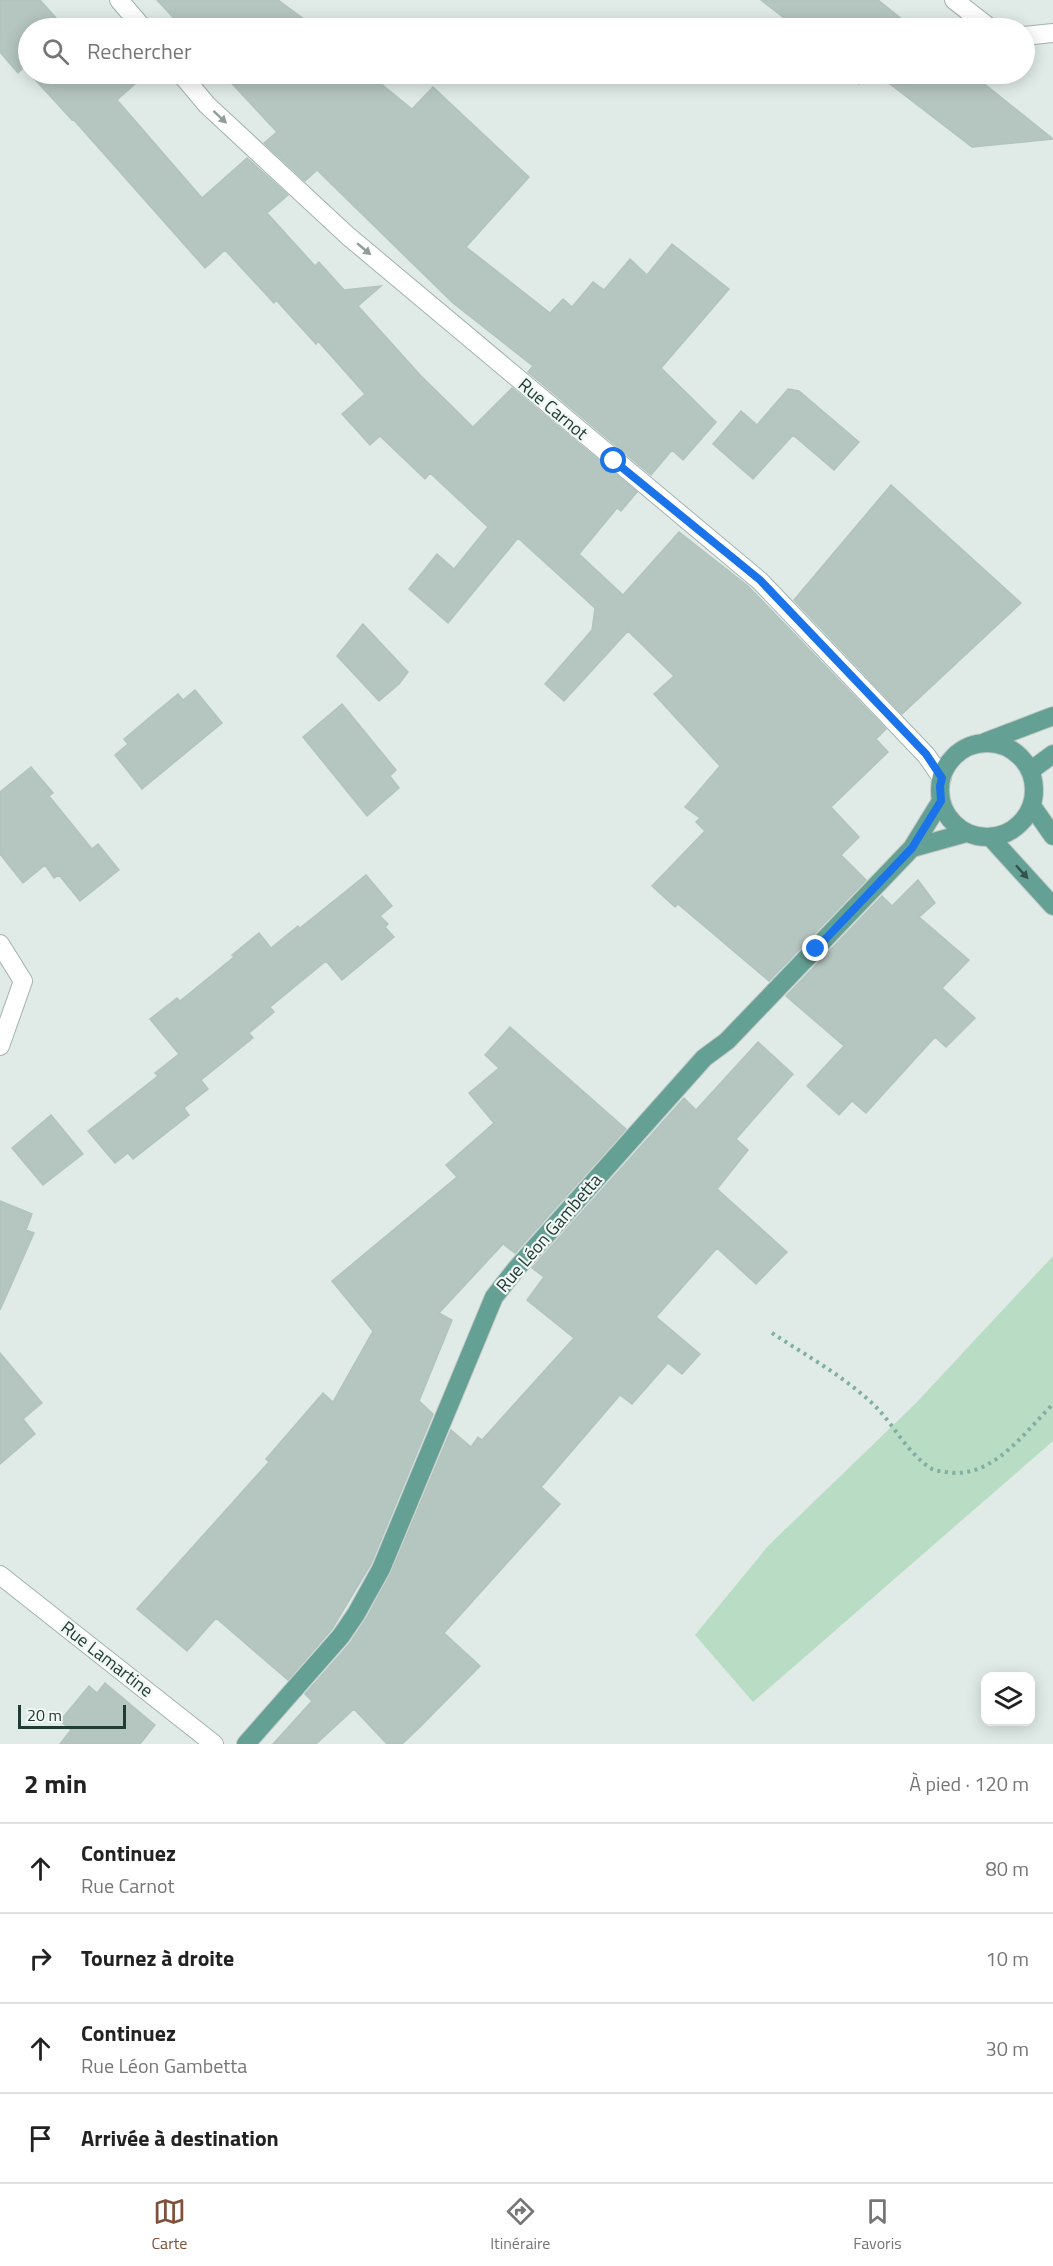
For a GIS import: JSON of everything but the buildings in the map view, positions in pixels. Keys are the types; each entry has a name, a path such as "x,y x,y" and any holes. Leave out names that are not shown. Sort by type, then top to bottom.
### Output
{"main road":[{"path":"979,744 992,743 1011,749 1023,759 1030,771 1034,786 1032,806 1018,826 1007,833 991,838 966,833 946,815 941,801 942,778 955,755 967,748 1053,716"},
{"path":"1030,771 1053,754"},
{"name":"Rue Léon Gambetta","path":"246,1744 341,1636 381,1569 494,1297 523,1261 704,1058 727,1041 912,848 941,801"},
{"path":"1032,806 1053,837"},
{"path":"912,848 966,833"},
{"path":"991,838 1053,906"}],"street":[{"path":"118,0 134,18"},
{"path":"954,0 977,18"},
{"path":"1035,35 1053,33"},
{"name":"Rue Carnot","path":"189,84 207,105 348,236 614,461 760,580 926,754 942,778"},
{"path":"0,944 23,981 0,1046"},
{"name":"Rue Lamartine","path":"0,1575 214,1744"}],"path":[{"path":"772,1333 834,1373 876,1407 918,1457 934,1470 954,1473 978,1470 1005,1454 1053,1404"}],"green space":[{"path":"1053,1256 1053,1441 753,1702 695,1635 768,1546 916,1403"}],"route":[{"path":"614,461 760,580 826,652 926,754 942,778 941,801 912,848 816,949"}]}
